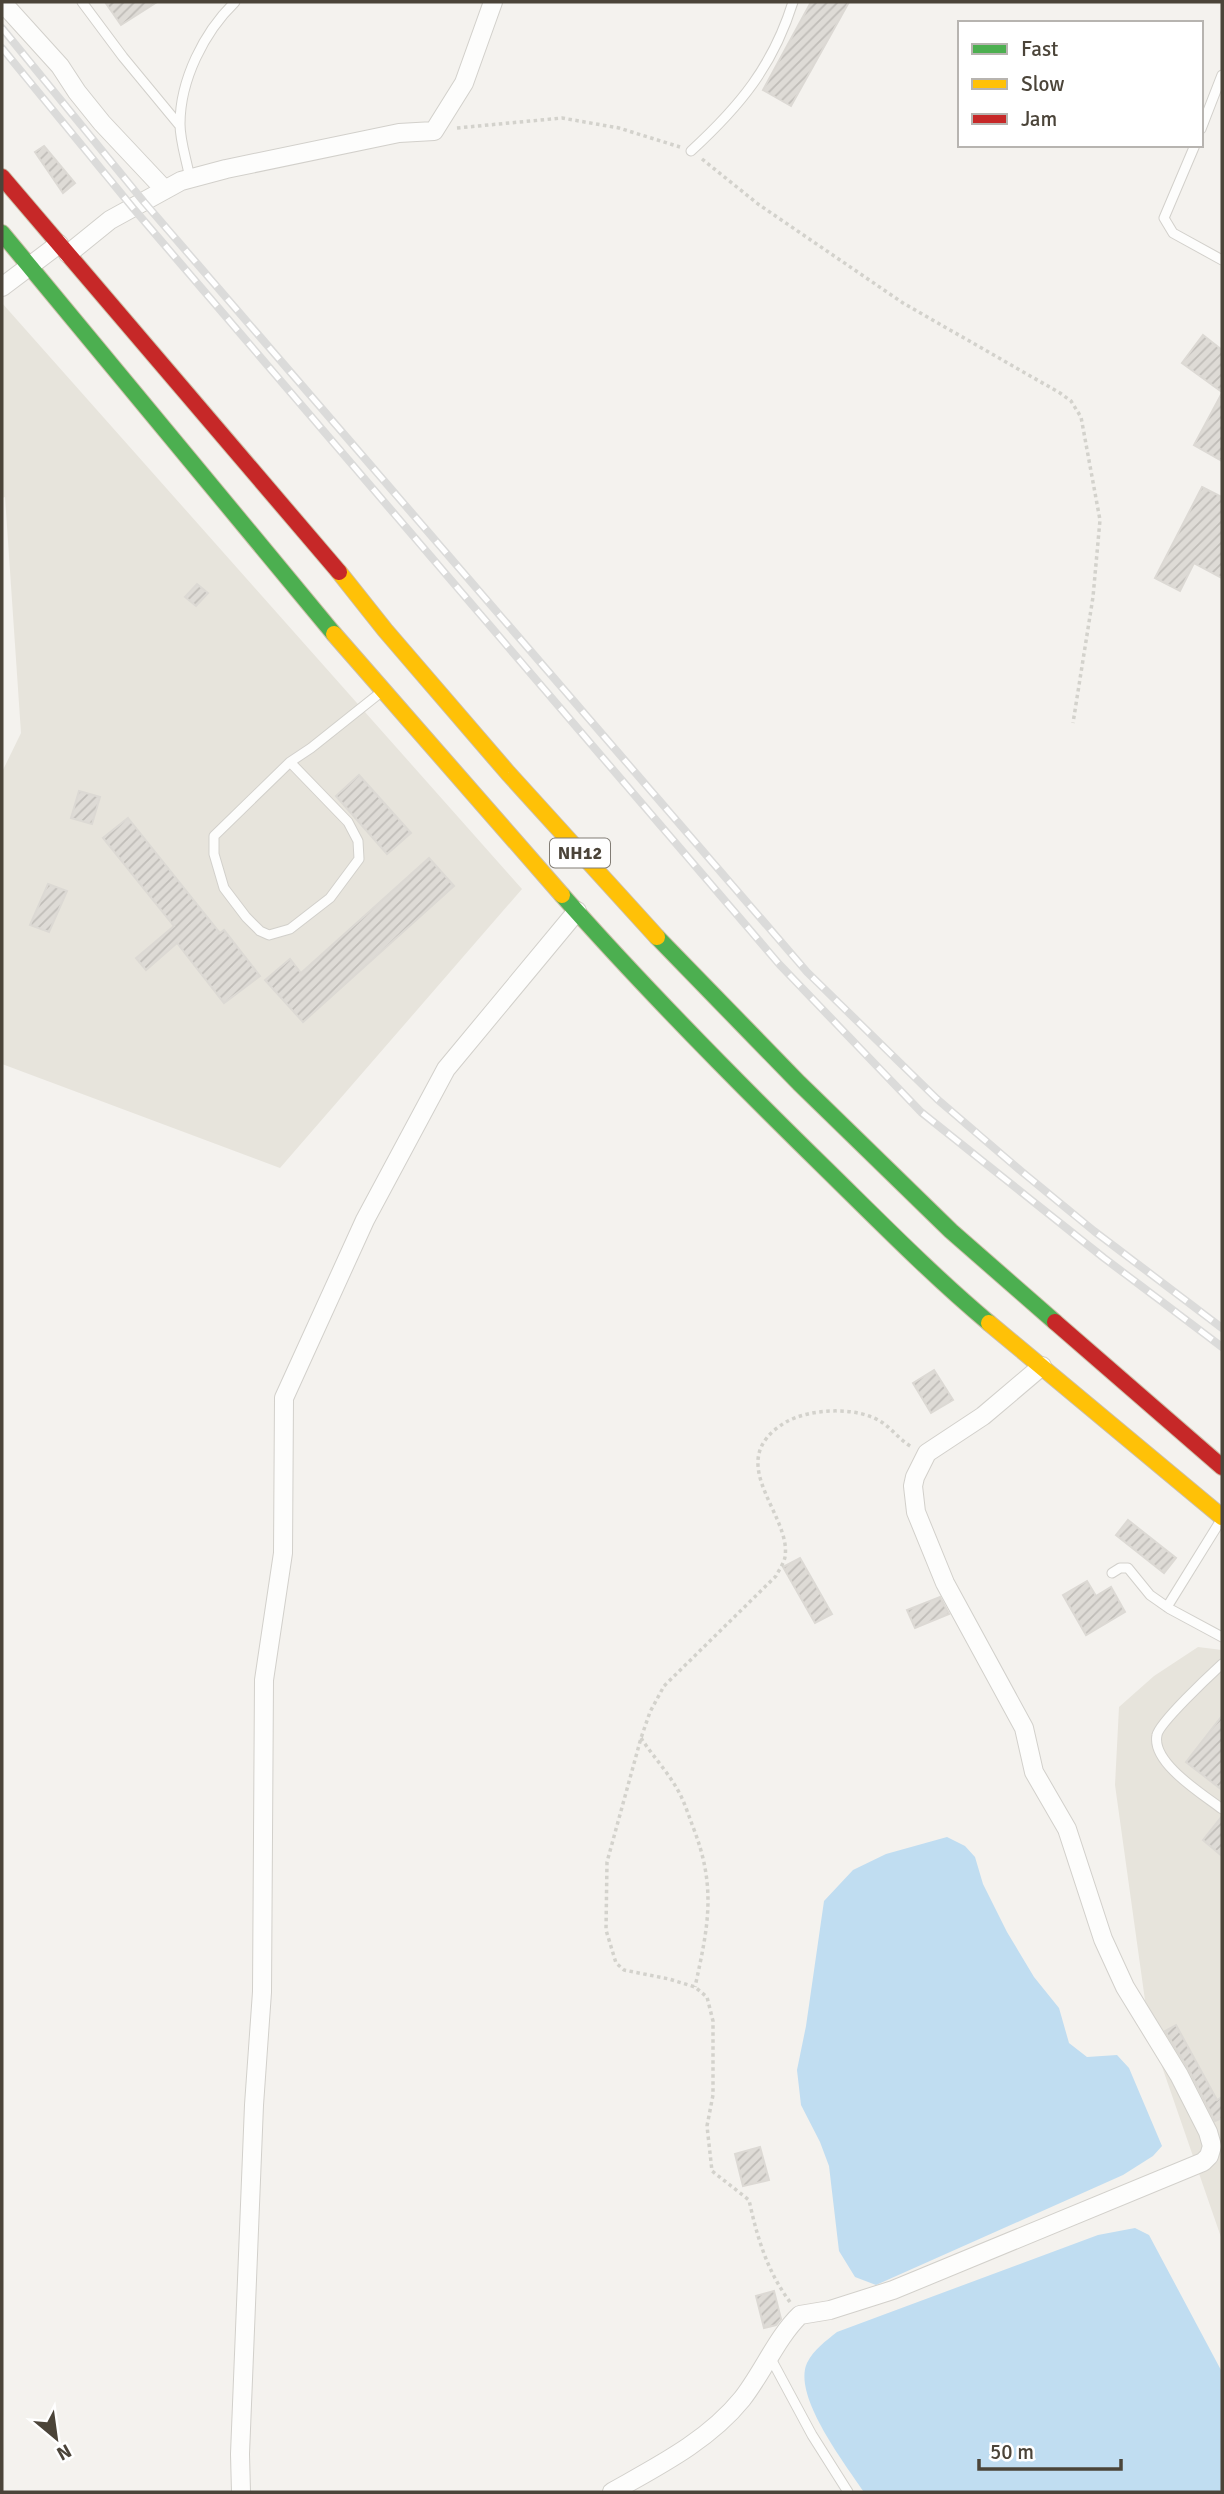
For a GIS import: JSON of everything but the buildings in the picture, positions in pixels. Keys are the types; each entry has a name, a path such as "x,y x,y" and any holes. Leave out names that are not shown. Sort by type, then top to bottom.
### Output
{"highway":[{"name":"NH12","path":"2,177 325,555 384,629 643,923 799,1083 951,1231 1222,1467"},
{"name":"NH12","path":"2,233 345,648 577,911 710,1054 944,1285 1222,1518"}],"street":[{"path":"2,2 60,66 102,123 165,190"},
{"path":"2,287 30,266 110,220 190,179 399,133 435,131 464,83 493,2"},
{"path":"241,2492 240,2454 254,2105 262,1992 264,1679 283,1553 284,1398 365,1220 446,1069 577,911"},
{"path":"612,2492 674,2456 719,2424 743,2398 800,2315 830,2310 894,2290 1203,2162 1215,2161 1209,2132 1179,2075 1125,1987 1103,1940 1073,1844 1057,1809 1034,1772 1024,1728 945,1583 916,1512 913,1486 927,1453 984,1416 1042,1366"}],"lane":[{"path":"82,2 180,126"},
{"path":"190,179 180,126 182,96 191,67 221,15 235,2"},
{"path":"691,151 727,118 766,67 793,2"},
{"path":"1203,124 1222,75"},
{"path":"1194,147 1164,218 1172,233 1222,260"},
{"path":"290,762 348,822 358,841 359,859 330,898 290,929 269,934 260,931 246,917 224,888 214,854 214,836 290,762 312,748 384,690"},
{"path":"1167,1607 1222,1518"},
{"path":"1112,1573 1120,1567 1128,1568 1150,1595 1222,1637"},
{"path":"1222,1664 1165,1719 1157,1735 1158,1748 1167,1763 1180,1777 1222,1809"},
{"path":"770,2357 812,2435 849,2492"}],"path":[{"path":"435,131 562,118 619,128 691,151 758,204 903,303 1070,401 1081,417 1100,520 1093,597 1073,723"},
{"path":"800,2315 769,2269 757,2239 749,2200 712,2171 707,2126 713,2095 713,2021 707,1997 695,1987 624,1970 616,1963 606,1930 607,1862 641,1738 664,1686 776,1576 785,1558 780,1531 766,1499 759,1464 762,1443 778,1427 791,1419 811,1413 863,1414 882,1422 905,1444 927,1453"},
{"path":"641,1738 685,1804 701,1846 707,1873 708,1927 695,1987"}],"shaded area":[{"path":"2,303 522,889 280,1168 2,1064 2,772 21,733 5,497 2,498"},
{"path":"1198,1647 1222,1650 1222,2240 1149,2029 1115,1785 1119,1707 1154,1676"}],"water":[{"path":"947,1837 965,1846 975,1857 983,1884 1007,1932 1034,1977 1059,2008 1069,2043 1087,2057 1117,2055 1129,2068 1162,2146 1153,2156 1123,2175 876,2285 855,2277 839,2251 829,2166 801,2105 797,2070 824,1901 853,1870 886,1854"},
{"path":"1135,2228 1149,2235 1222,2372 1222,2490 864,2492 823,2430 807,2393 804,2377 807,2363 820,2346 837,2332 1098,2235"}],"railway":[{"path":"2,28 144,202 807,972 937,1099 1094,1231 1222,1328"},
{"path":"2,48 133,208 779,964 921,1112 1104,1258 1222,1347"}],"traffic: fast":[{"path":"2,233 334,634"},
{"path":"562,895 759,1103 906,1248 989,1323"},
{"path":"657,937 799,1083 951,1231 1055,1322"}],"traffic: slow":[{"path":"339,572 385,630 508,773 657,937"},
{"path":"334,634 562,895"},
{"path":"989,1323 1222,1517"}],"traffic: jam":[{"path":"2,177 339,572"},
{"path":"1055,1322 1222,1467"}]}
